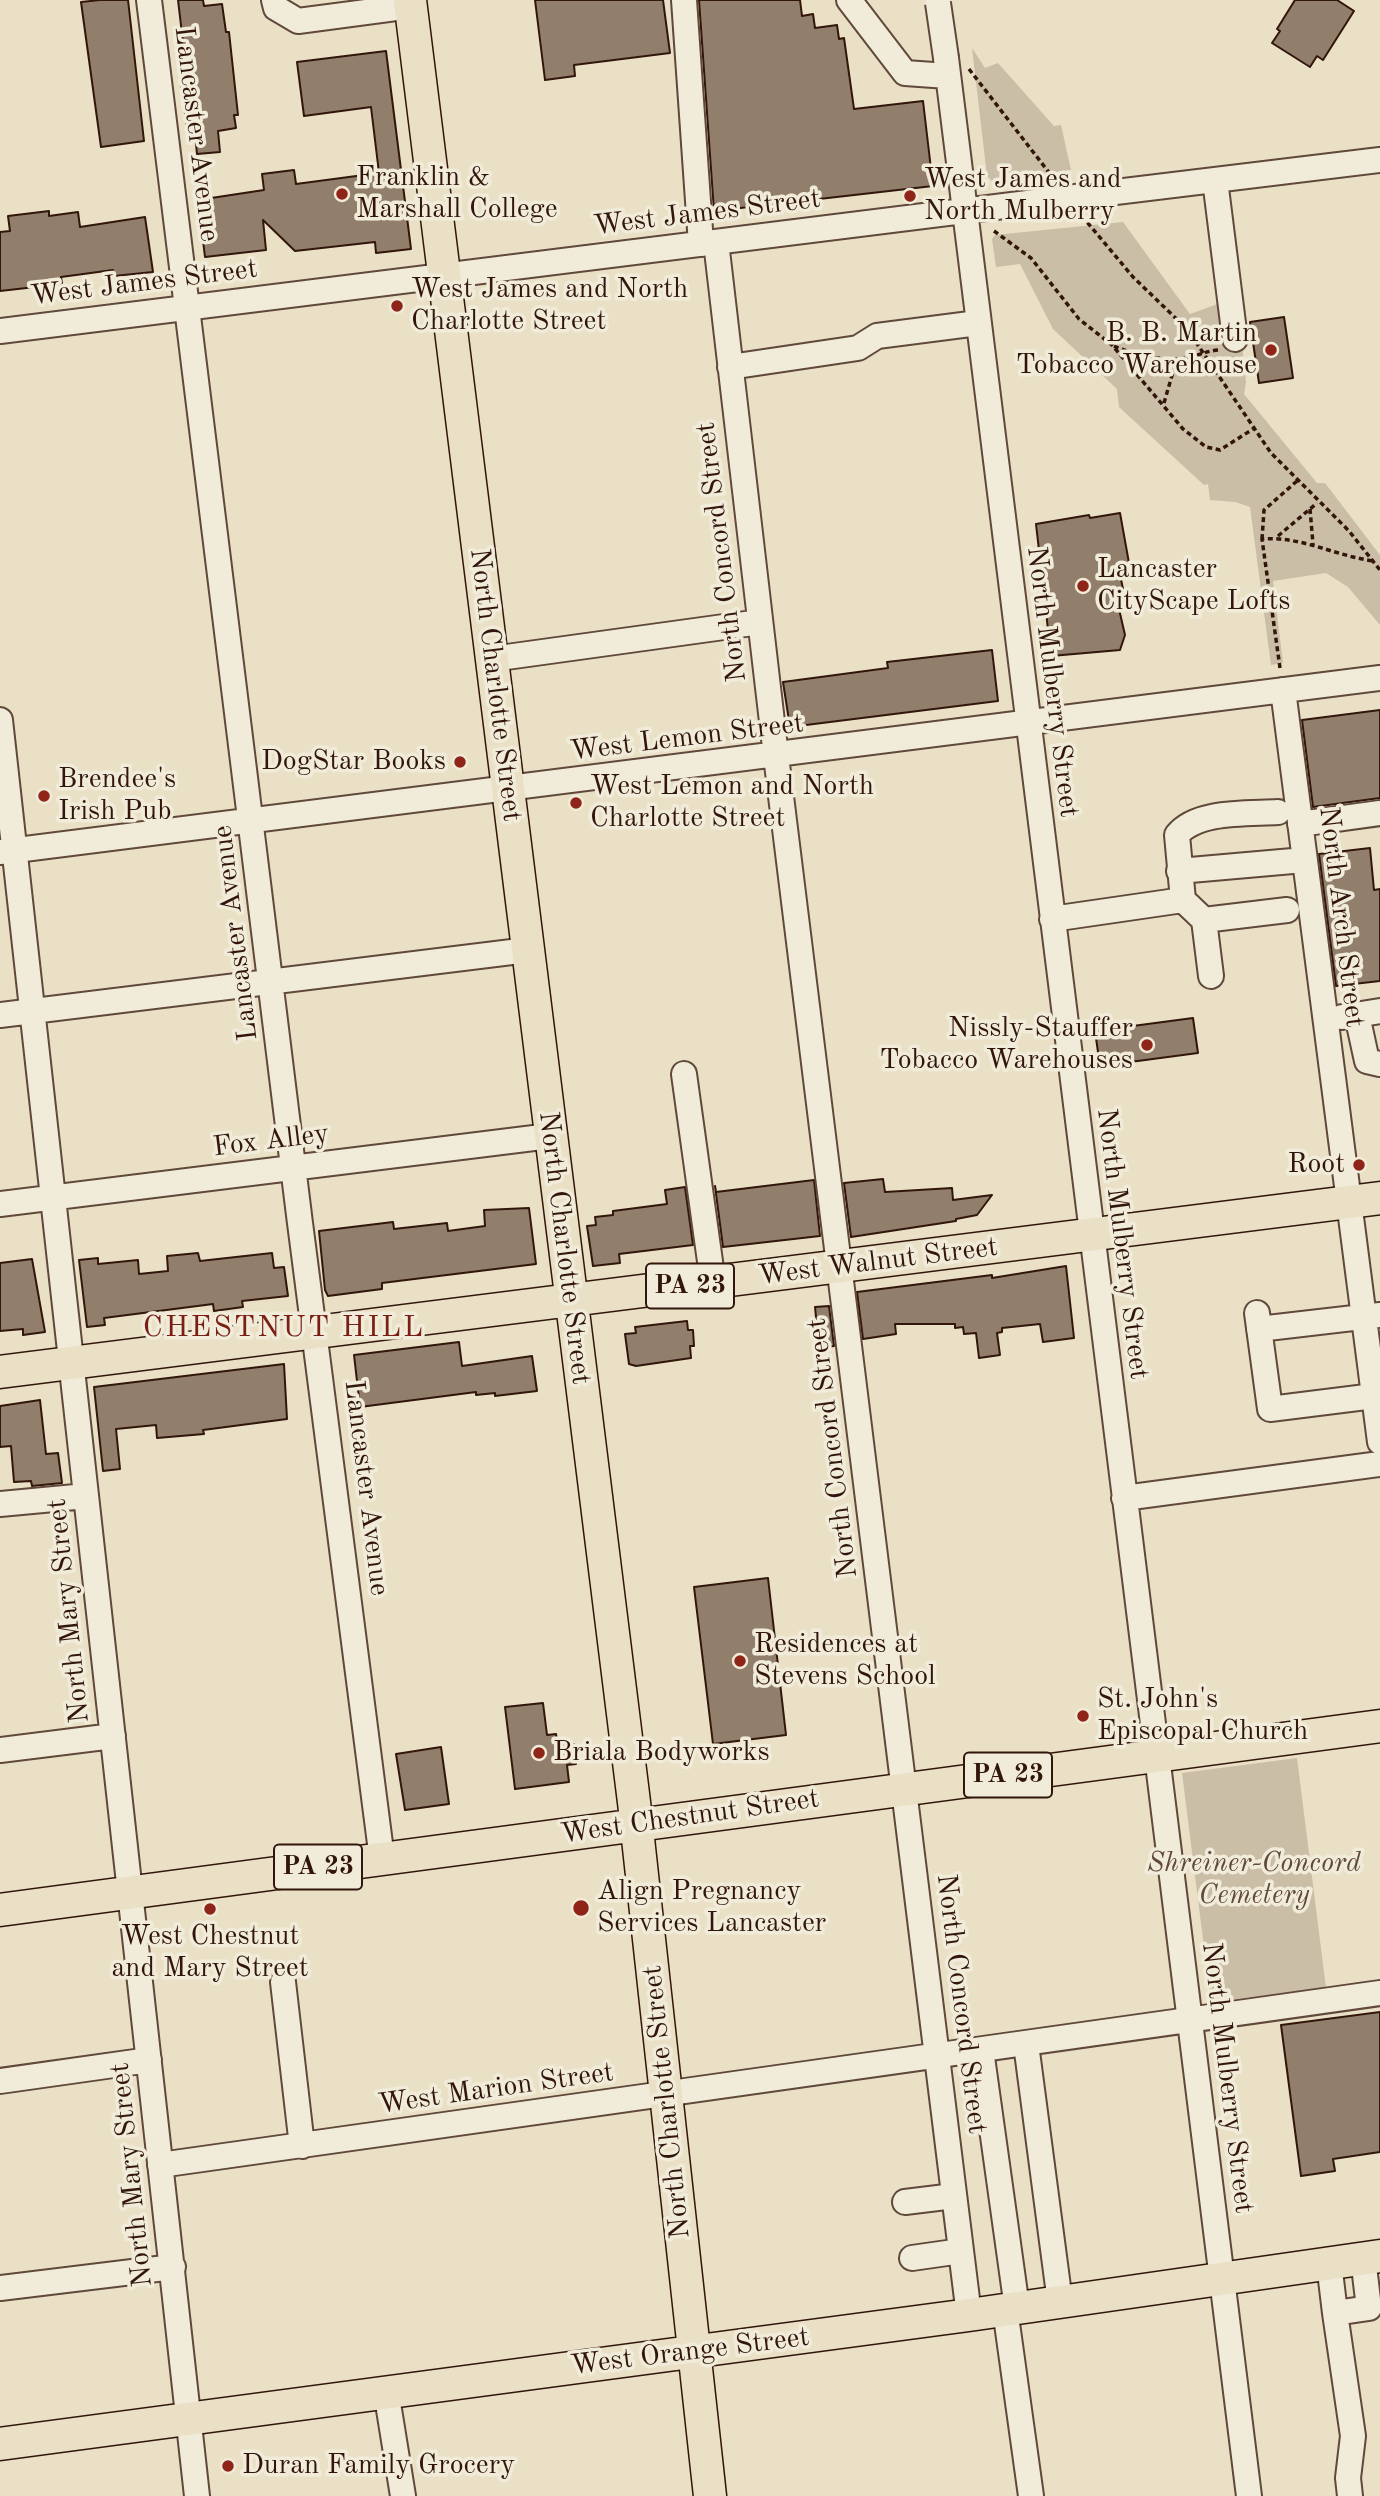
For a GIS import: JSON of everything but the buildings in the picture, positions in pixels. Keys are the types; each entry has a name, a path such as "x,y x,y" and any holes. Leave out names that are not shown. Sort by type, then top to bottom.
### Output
{"main road":[{"name":"North Charlotte Street","path":"411,3 637,1824 710,2496"},
{"name":"West Walnut Street","path":"0,1371 1380,1198"},
{"name":"West Chestnut Street","path":"0,1910 1380,1726"},
{"name":"West Orange Street","path":"0,2444 969,2315 1371,2257"}],"street":[{"name":"Lancaster Avenue","path":"149,0 382,1859"},
{"path":"274,0 276,8 298,21 411,3"},
{"name":"North Concord Street","path":"684,0 708,243 730,367 969,2315"},
{"path":"849,0 905,73 947,67"},
{"name":"North Mulberry Street","path":"938,2 1249,2496"},
{"name":"West James Street","path":"0,331 1380,160"},
{"path":"1215,180 1235,339"},
{"path":"730,367 858,348 877,336 978,323"},
{"path":"492,659 760,622"},
{"name":"West Lemon Street","path":"7,851 1027,724 1281,679 1380,678"},
{"name":"North Arch Street","path":"1281,679 1348,1202 1371,1316 1374,1396 1380,1443"},
{"name":"North Mary Street","path":"0,720 7,851 33,1010 197,2496"},
{"path":"1211,976 1204,920 1183,900 1177,835 1182,828 1207,818 1278,812"},
{"path":"1300,824 1380,813"},
{"path":"1179,872 1304,860"},
{"path":"1052,919 1183,900"},
{"path":"1204,920 1287,909"},
{"path":"0,1014 528,950"},
{"path":"1324,1019 1368,1013 1364,1054 1367,1061 1380,1064"},
{"path":"684,1074 713,1283"},
{"name":"Fox Alley","path":"0,1204 550,1136"},
{"path":"1371,1316 1258,1321 1270,1409 1374,1396"},
{"path":"1124,1498 1380,1464"},
{"path":"0,1504 86,1496"},
{"path":"0,1750 113,1736"},
{"path":"283,1982 302,2146"},
{"name":"West Marion Street","path":"160,2165 1380,1993"},
{"path":"1026,2044 1060,2302"},
{"path":"981,2050 1031,2496"},
{"path":"0,2081 149,2060"},
{"path":"905,2202 954,2196"},
{"path":"912,2258 961,2251"},
{"path":"1335,2313 1369,2308 1371,2257"},
{"path":"1329,2263 1353,2436 1348,2478 1350,2496"},
{"path":"0,2288 173,2267"},
{"path":"386,2391 403,2496"}],"path":[{"path":"994,231 1031,258 1086,327 1112,345 1183,429 1213,450 1220,450 1254,429"},
{"path":"1112,345 1146,355 1192,357"},
{"path":"1164,404 1173,372 1204,351 1254,429 1297,481 1380,570"},
{"path":"1281,679 1262,539 1264,510 1297,481"},
{"path":"1276,538 1318,502"},
{"path":"1310,509 1313,544"},
{"path":"1262,539 1276,538 1313,544 1343,556 1374,561"}],"green space":[{"path":"972,48 985,68 998,63 1054,126 1061,125 1071,170 992,181 987,176"},
{"path":"1227,208 1246,382 1244,394 1317,483 1325,483 1380,555 1380,625 1348,587 1326,573 1273,581 1283,663 1271,665 1250,507 1235,502 1210,500 1208,484 1204,485 1119,407 1117,389 1053,329 1020,264 996,267 992,239 995,235 1123,222 1190,314 1215,305 1224,296"},
{"name":"Shreiner-Concord Cemetery","path":"1297,1758 1326,1988 1211,2002 1182,1773"}],"place":[{"name":"Franklin & Marshall College","path":"342,194"},
{"name":"West James and North Mulberry","path":"910,196"},
{"name":"West James and North Charlotte Street","path":"397,306"},
{"name":"B. B. Martin Tobacco Warehouse","path":"1271,350"},
{"name":"Lancaster CityScape Lofts","path":"1083,586"},
{"name":"DogStar Books","path":"460,762"},
{"name":"Brendee's Irish Pub","path":"44,796"},
{"name":"West Lemon and North Charlotte Street","path":"576,803"},
{"name":"Nissly-Stauffer Tobacco Warehouses","path":"1147,1045"},
{"name":"Root","path":"1359,1165"},
{"name":"Residences at Stevens School","path":"740,1661"},
{"name":"St. John's Episcopal Church","path":"1083,1716"},
{"name":"Briala Bodyworks","path":"539,1753"},
{"name":"Align Pregnancy Services Lancaster","path":"581,1908"},
{"name":"West Chestnut and Mary Street","path":"210,1909"},
{"name":"Duran Family Grocery","path":"228,2466"}],"district":[{"name":"CHESTNUT HILL","path":"284,1328"}]}
